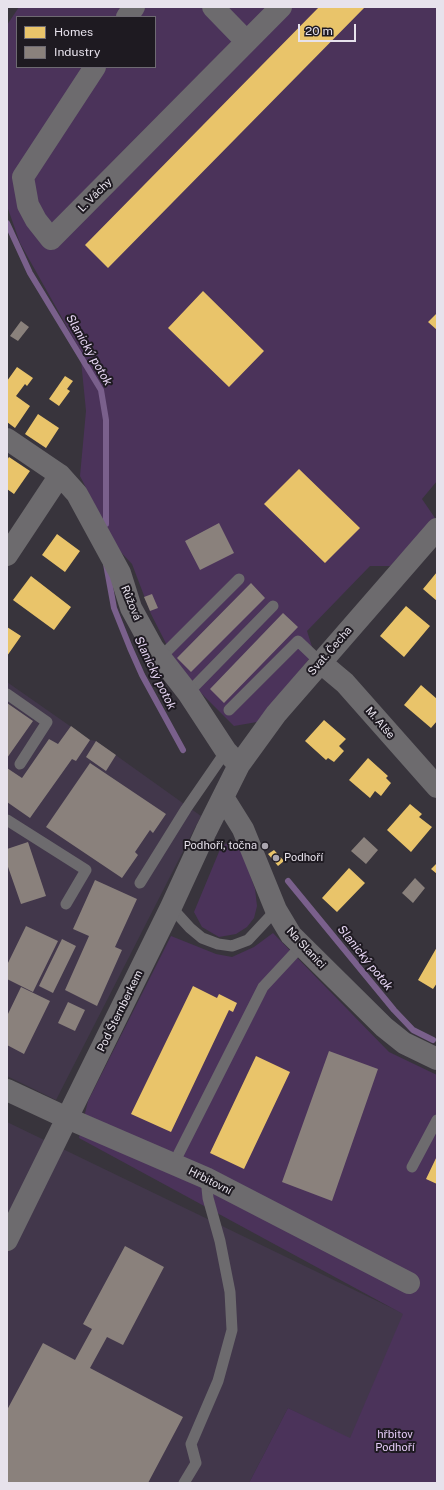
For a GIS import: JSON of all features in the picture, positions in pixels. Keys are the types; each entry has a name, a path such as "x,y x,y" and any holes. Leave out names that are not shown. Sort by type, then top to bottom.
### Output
{"street":[{"path":"128,16 134,7"},
{"path":"213,7 246,41"},
{"name":"L. Váchy","path":"94,68 23,178 24,192 28,205 36,220 52,239 281,7"},
{"name":"Růžová","path":"7,439 60,475 77,494 120,573 131,608 141,628 160,658 188,693 230,773"},
{"path":"7,555 60,475"},
{"name":"Svat. Čecha","path":"230,773 276,714 320,662 437,529"},
{"name":"M. Alše","path":"320,662 345,683 437,787"},
{"name":"Pod Šternberkem","path":"7,1240 171,907 230,773"},
{"name":"Na Slanici","path":"230,773 243,829 276,910 291,935 384,1027 404,1043 437,1059"},
{"name":"Hřbitovní","path":"7,1090 67,1118 206,1178 383,1267 409,1283"}],"lane":[{"path":"160,658 239,579"},
{"path":"188,693 273,606"},
{"path":"229,710 298,641 320,662"},
{"path":"7,694 47,722 20,764"},
{"path":"140,883 186,809 230,773"},
{"path":"7,820 86,870 66,904"},
{"path":"171,907 190,928 202,938 218,944 232,946 248,940 276,910"},
{"path":"174,1163 263,987 302,945"},
{"path":"412,1167 437,1120"},
{"path":"184,1483 196,1463 191,1444 218,1381 232,1330 230,1292 220,1241 208,1198 206,1178"}],"shaded area":[{"path":"7,682 90,740 96,741 201,816 56,1100 7,1076"},
{"path":"7,1122 404,1314 350,1439 288,1408 249,1483 7,1483"}],"green space":[{"path":"19,7 437,7 437,481 422,499 435,518 390,566 370,566 307,631 314,653 257,722 234,726 181,673 151,614 132,564 116,547 80,476 86,411 80,350 20,243 7,206 7,25"},
{"path":"227,843 240,846 255,889 257,906 254,918 247,927 236,934 219,937 202,927 194,912 221,847"},
{"name":"hřbitov Podhoří","path":"273,933 389,1052 437,1075 437,1483 249,1483 288,1408 350,1438 403,1314 79,1138 88,1101 171,936 216,954 232,957 254,947"}],"building: Homes":[{"path":"319,7 365,7 108,268 85,245"},
{"path":"203,291 264,351 229,387 168,328"},
{"path":"437,313 437,330 428,322"},
{"path":"17,367 33,378 27,386 25,384 16,396 30,406 15,428 7,422 7,381"},
{"path":"65,376 73,381 67,389 70,391 59,406 49,399"},
{"path":"38,414 59,428 46,448 25,434"},
{"path":"9,457 30,471 14,494 7,489 7,460"},
{"path":"299,469 360,528 325,563 264,504"},
{"path":"57,534 80,551 65,572 42,555"},
{"path":"437,572 437,601 423,589"},
{"path":"31,576 71,607 54,630 13,600"},
{"path":"406,606 430,626 404,657 380,636"},
{"path":"7,627 21,636 7,656"},
{"path":"421,685 437,699 437,721 431,728 404,705"},
{"path":"324,720 346,739 339,746 344,751 334,762 328,758 326,760 305,741"},
{"path":"368,758 388,776 386,778 391,783 381,796 375,791 370,798 349,780"},
{"path":"410,804 422,814 419,817 432,827 411,852 387,830"},
{"name":"Podhoří","path":"274,850 284,861 278,866 268,854"},
{"path":"437,863 437,874 431,869"},
{"path":"349,868 365,883 337,912 322,898"},
{"path":"437,947 437,983 433,989 418,980"},
{"path":"193,986 217,998 219,994 237,1003 233,1012 229,1010 171,1132 131,1114"},
{"path":"256,1056 290,1072 244,1169 210,1153"},
{"path":"437,1156 437,1184 426,1179"}],"building: Industry":[{"path":"21,321 29,327 18,341 10,336"},
{"path":"219,523 234,553 200,570 185,541"},
{"path":"251,583 265,598 191,672 177,658"},
{"path":"152,594 158,608 150,611 144,597"},
{"path":"283,613 298,627 224,703 210,689"},
{"path":"7,703 33,721 7,758"},
{"path":"71,726 90,740 76,761 72,759 30,818 7,802 7,768 22,778 49,739 58,744"},
{"path":"96,741 116,755 106,771 86,757"},
{"path":"90,763 166,814 153,833 150,830 135,852 138,855 122,878 46,827"},
{"path":"364,837 378,850 366,864 351,851"},
{"path":"28,842 46,896 21,904 7,864 7,849"},
{"path":"415,878 425,888 413,903 402,893"},
{"path":"95,880 137,899 115,947 122,950 97,1006 65,990 89,936 73,929"},
{"path":"26,926 58,941 33,992 7,979 7,965"},
{"path":"62,939 76,946 53,993 39,986"},
{"path":"21,987 50,1001 24,1054 7,1045 7,1016"},
{"path":"68,1002 85,1010 75,1031 58,1023"},
{"path":"329,1051 378,1069 332,1201 282,1182"},
{"path":"125,1246 164,1267 123,1345 107,1337 90,1368 183,1417 148,1483 7,1483 7,1410 43,1343 75,1360 92,1329 83,1324"}],"waterway":[{"name":"Slanický potok","path":"7,223 30,273 101,390 106,420 106,524"},
{"name":"Slanický potok","path":"106,564 114,608 130,648 142,675 183,750"},
{"name":"Slanický potok","path":"288,881 394,1010 413,1030 433,1040"}],"place":[{"name":"Podhoří, točna","path":"265,846"},
{"name":"Podhoří","path":"276,858"}]}
